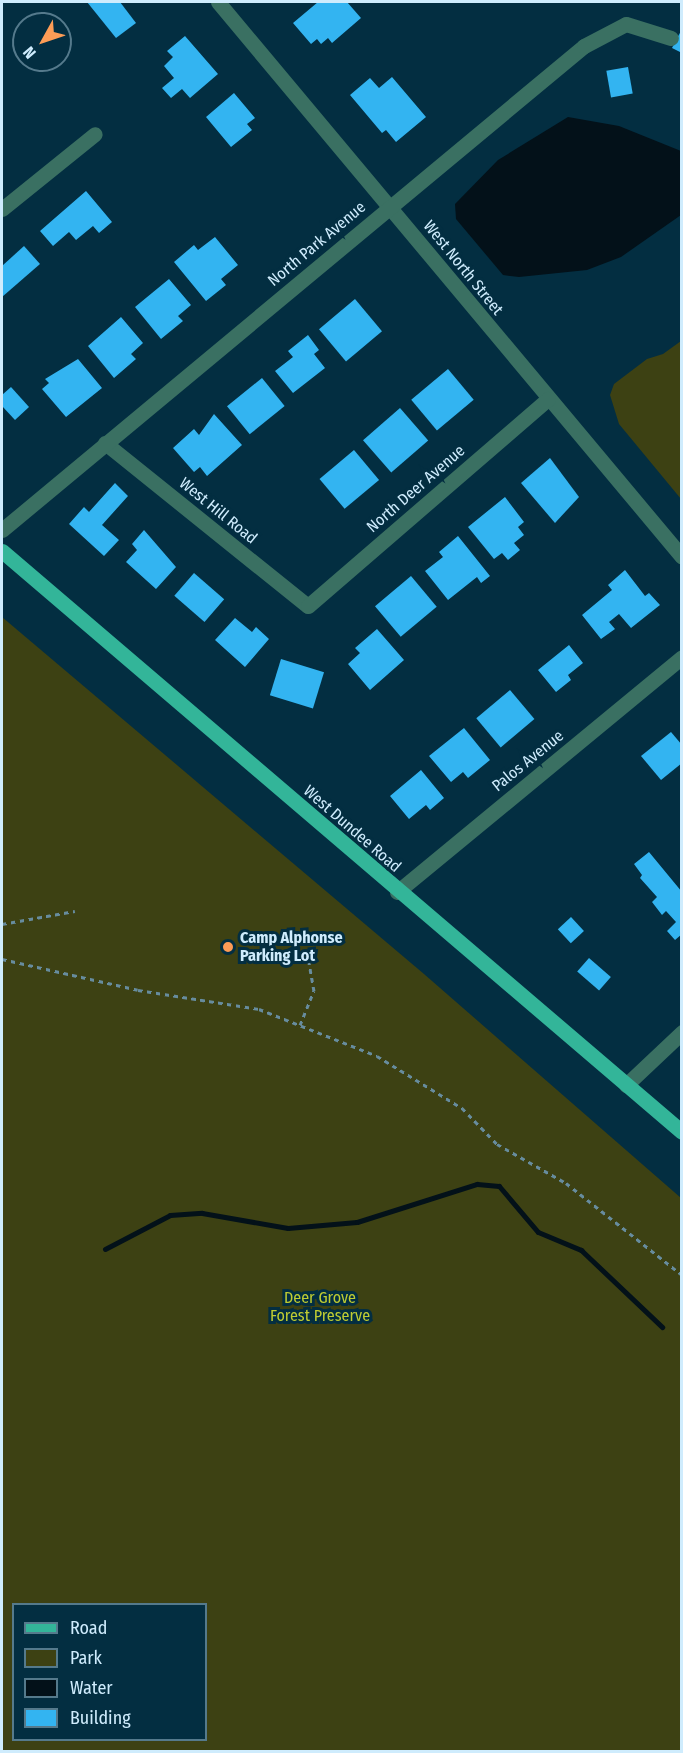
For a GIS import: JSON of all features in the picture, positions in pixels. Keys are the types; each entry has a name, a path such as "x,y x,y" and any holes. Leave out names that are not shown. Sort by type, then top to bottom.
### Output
{"main road":[{"name":"West Dundee Road","path":"2,551 397,892 681,1131"}],"street":[{"name":"West North Street","path":"225,4 548,399 681,557"},
{"name":"North Park Avenue","path":"2,530 584,46 626,24 671,38"},
{"path":"2,209 95,135"},
{"name":"North Deer Avenue","path":"308,606 548,399"},
{"name":"West Hill Road","path":"105,443 308,606"},
{"name":"Palos Avenue","path":"397,892 681,657"},
{"path":"626,1084 681,1032"}],"path":[{"path":"2,924 75,910"},
{"path":"2,959 138,990 259,1008 377,1056 462,1108 496,1144 566,1183 681,1275"},
{"path":"300,1025 314,991 309,962"}],"green space":[{"path":"681,341 681,499 619,424 610,395 614,384 647,359 663,354"},
{"name":"Deer Grove Forest Preserve","path":"2,617 424,974 681,1198 681,1751 2,1751"}],"water":[{"path":"568,117 619,126 681,151 681,215 621,257 587,270 519,277 503,275 456,219 455,204 498,160"}],"building":[{"path":"87,2 120,2 136,23 116,38"},
{"path":"318,2 347,2 361,18 332,43 328,38 321,44 317,39 311,44 293,23"},
{"path":"682,29 682,53 672,48"},
{"path":"185,36 218,74 190,98 182,89 171,98 162,88 174,78 164,66 173,57 167,51"},
{"path":"628,67 633,94 611,97 606,71"},
{"path":"392,77 426,117 396,142 386,130 382,133 350,95 370,78 379,88"},
{"path":"234,93 255,118 247,124 252,130 231,147 206,117"},
{"path":"86,191 112,222 99,233 93,226 76,240 69,232 53,246 40,231"},
{"path":"215,237 238,265 221,279 226,285 206,301 174,262 194,245 198,250"},
{"path":"24,246 40,264 2,297 2,266"},
{"path":"169,279 191,305 178,316 183,321 161,339 135,307"},
{"path":"355,299 382,331 346,361 319,329"},
{"path":"121,317 143,343 131,354 136,359 114,378 88,346"},
{"path":"308,335 319,350 314,354 325,368 293,393 275,371 293,357 288,351"},
{"path":"78,359 102,388 66,417 42,389 49,383 45,379"},
{"path":"448,369 474,400 437,430 411,400"},
{"path":"262,378 285,406 250,434 227,406"},
{"path":"11,387 29,407 15,420 2,406 2,395"},
{"path":"400,408 428,440 391,473 363,440"},
{"path":"214,414 242,445 207,476 200,467 194,472 173,448 194,429 199,435"},
{"path":"354,450 379,480 345,509 320,479"},
{"path":"550,458 579,497 555,523 521,483"},
{"path":"115,483 128,496 102,525 119,540 104,556 69,524 84,507 89,512"},
{"path":"505,497 524,522 518,527 524,535 514,543 520,550 508,560 502,553 494,559 468,527"},
{"path":"144,530 176,567 156,589 126,562 137,550 132,544"},
{"path":"458,536 490,576 481,583 477,577 448,600 425,571 443,557 439,552"},
{"path":"625,570 645,596 649,593 660,605 631,628 619,614 609,622 615,629 601,639 582,615 612,590 608,585"},
{"path":"194,573 224,599 205,622 174,596"},
{"path":"411,576 437,607 401,637 375,606"},
{"path":"235,618 252,632 256,627 269,639 245,667 215,640"},
{"path":"377,629 404,660 370,690 348,664 360,653 355,648"},
{"path":"569,645 583,663 568,675 571,680 556,692 538,670"},
{"path":"281,659 324,672 313,708 270,695"},
{"path":"510,690 534,719 501,747 476,718"},
{"path":"464,728 490,760 468,778 463,772 451,782 429,756"},
{"path":"671,732 682,745 682,763 661,780 641,756"},
{"path":"421,770 444,798 430,810 426,805 409,819 390,796"},
{"path":"649,852 682,892 682,934 675,940 667,931 676,922 666,911 662,915 652,902 657,897 640,878 642,875 634,864"},
{"path":"571,917 584,931 571,943 558,929"},
{"path":"589,958 611,977 599,991 577,972"}],"waterway":[{"path":"105,1249 170,1215 202,1213 288,1228 357,1222 477,1184 499,1186 538,1232 581,1250 662,1327"}],"place":[{"name":"Camp Alphonse Parking Lot","path":"228,947"}]}
